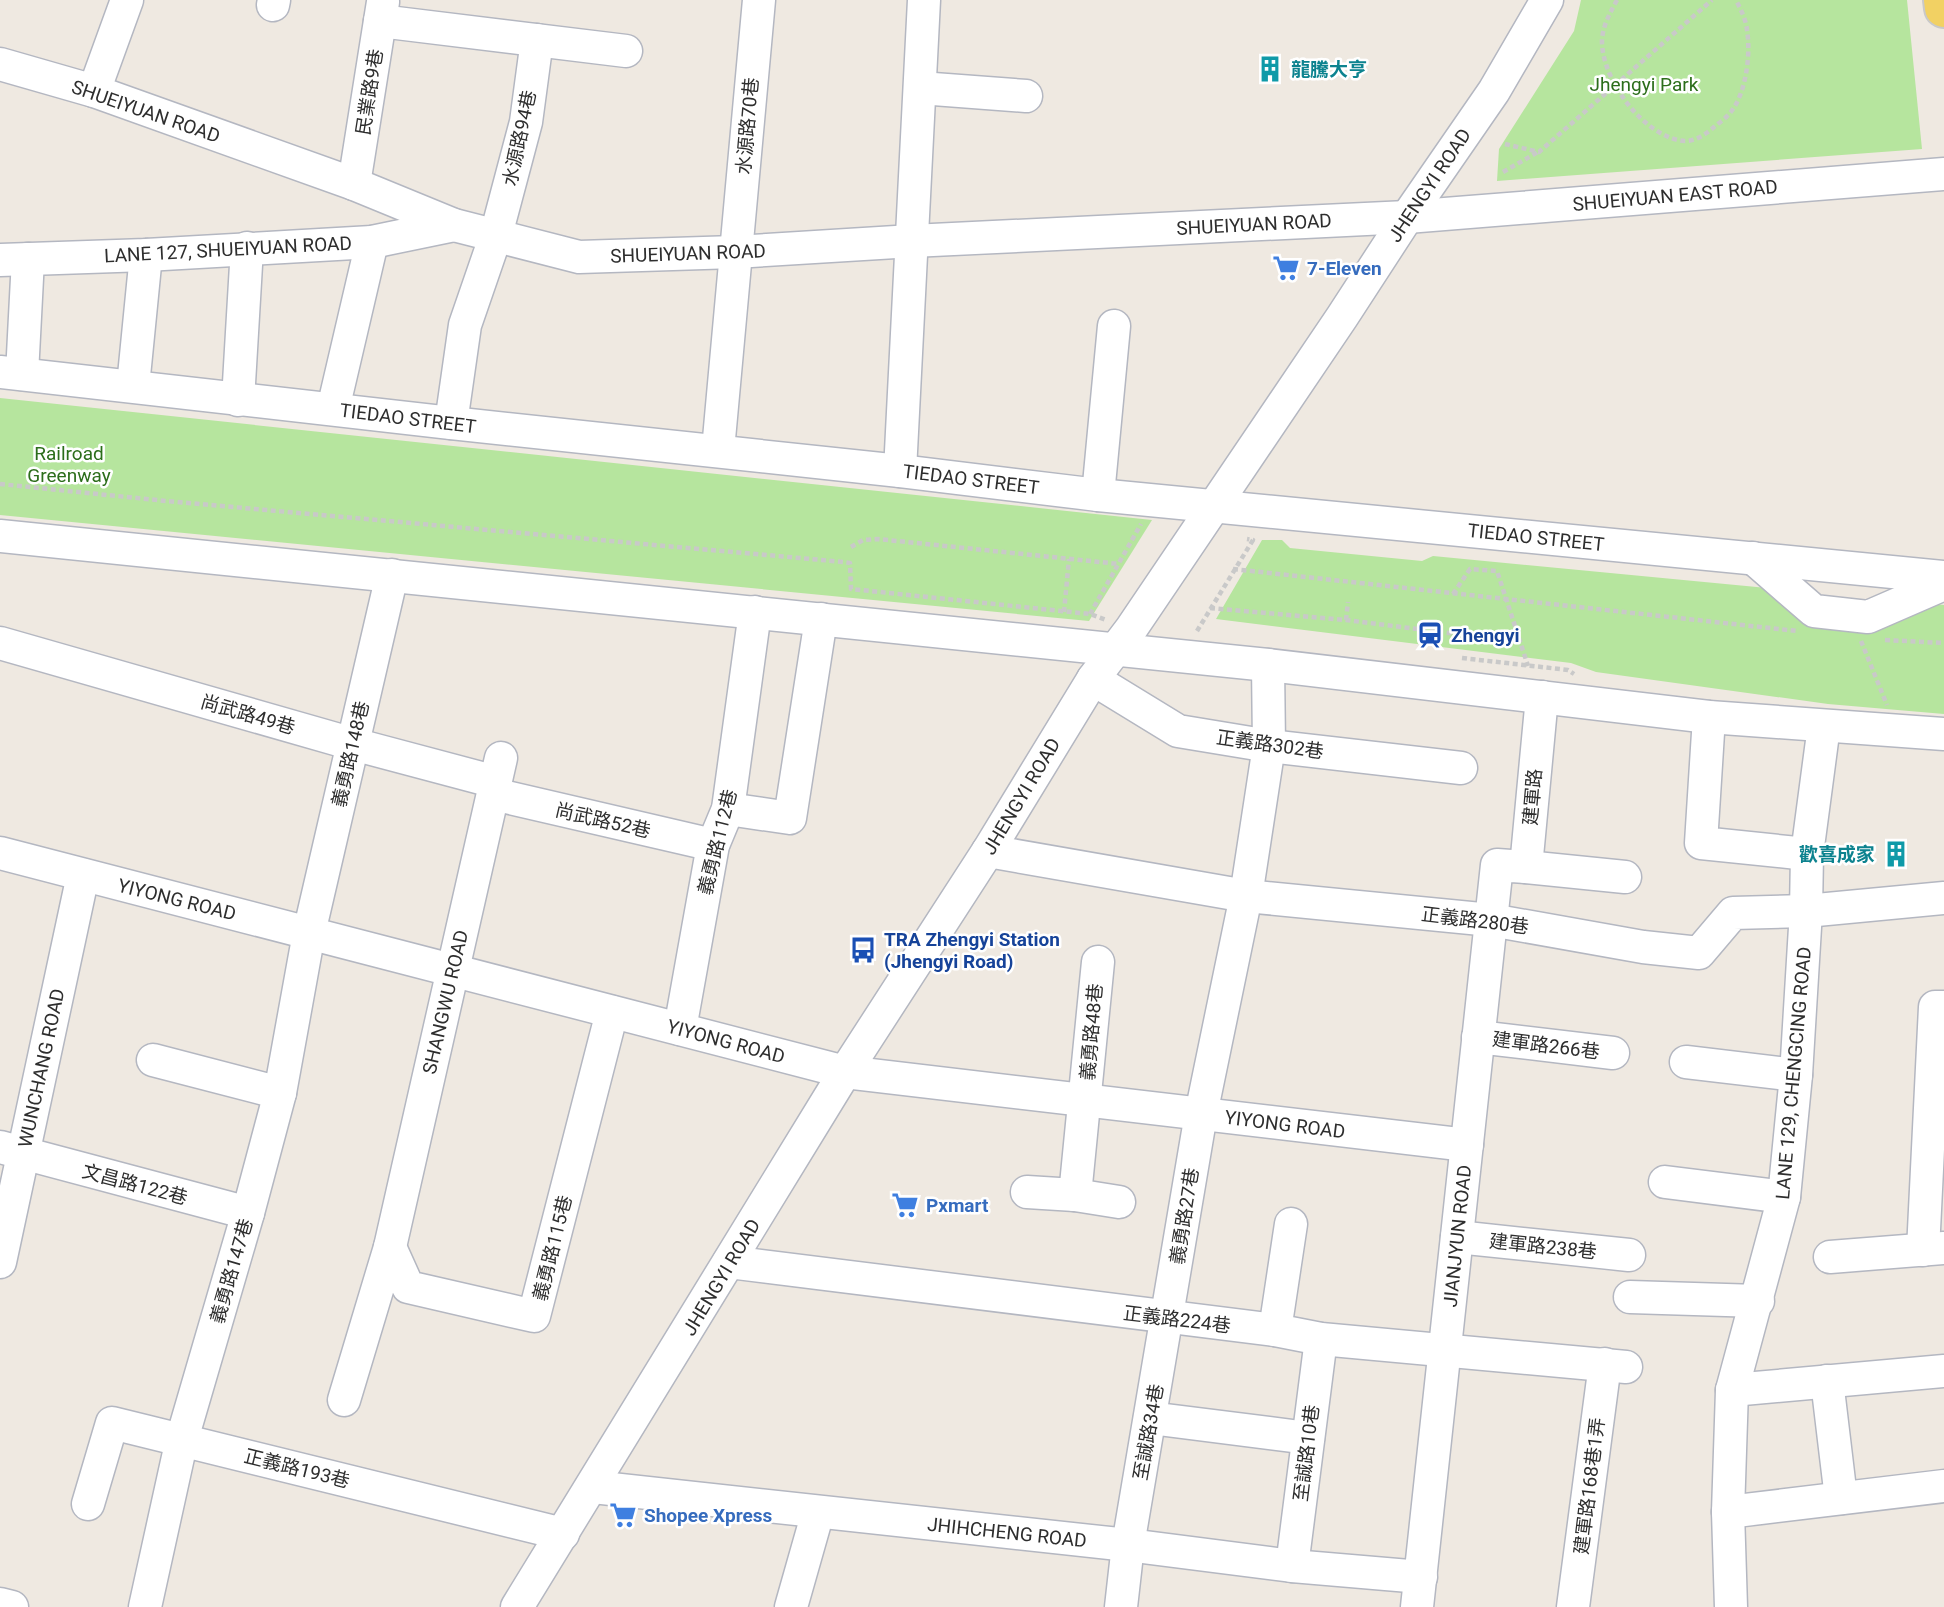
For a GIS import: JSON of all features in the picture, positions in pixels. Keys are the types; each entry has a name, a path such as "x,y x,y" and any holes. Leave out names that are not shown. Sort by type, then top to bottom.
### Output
{"main road":[{"path":"1943,0 1944,8"}],"street":[{"path":"94,91 127,0"},
{"name":"水源路70巷","path":"718,450 759,0"},
{"path":"900,471 924,0"},
{"name":"JHENGYI ROAD","path":"517,1607 845,1072 988,852 1093,678 1215,505 1407,217 1494,92 1547,0"},
{"path":"382,10 537,40 626,51"},
{"name":"民業路9巷","path":"354,184 382,10"},
{"name":"水源路94巷","path":"451,423 465,325 496,235 526,122 537,40"},
{"name":"SHUEIYUAN ROAD","path":"3,75 94,91 354,184 454,225 579,257 735,252 1407,217"},
{"path":"920,88 1026,96"},
{"name":"SHUEIYUAN EAST ROAD","path":"1407,217 1944,174"},
{"name":"LANE 127, SHUEIYUAN ROAD","path":"14,259 146,255 372,242 454,225"},
{"path":"333,409 372,242"},
{"path":"238,400 247,248"},
{"path":"133,386 146,255"},
{"path":"11,373 14,259"},
{"path":"1098,495 1114,326"},
{"name":"TIEDAO STREET","path":"11,373 238,400 718,450 1098,495 1944,577"},
{"path":"0,536 1268,665 1709,717 1944,734"},
{"path":"1753,558 1814,611 1868,617 1944,584"},
{"name":"義勇路148巷","path":"309,933 392,575"},
{"name":"義勇路112巷","path":"680,1029 713,845 728,809 755,612"},
{"path":"728,809 789,818 821,619"},
{"name":"尚武路49巷","path":"0,643 353,744 497,778"},
{"name":"義勇路27巷","path":"1167,1318 1201,1114 1245,895 1269,746 1268,665"},
{"name":"正義路302巷","path":"1093,678 1178,731 1269,746 1461,768"},
{"name":"建軍路","path":"1526,867 1542,697"},
{"path":"1709,717 1700,843 1807,854"},
{"name":"LANE 129, CHENGCING ROAD","path":"1731,1607 1728,1512 1732,1390 1784,1197 1796,1075 1807,854 1824,726"},
{"name":"尚武路52巷","path":"497,778 713,845"},
{"name":"SHANGWU ROAD","path":"344,1400 390,1247 497,778"},
{"name":"正義路280巷","path":"988,852 1245,895 1491,920 1643,947 1699,954 1733,913 1806,911 1944,898"},
{"name":"YIYONG ROAD","path":"0,853 845,1072 1467,1145"},
{"name":"JIANJYUN ROAD","path":"1419,1592 1497,865 1526,867"},
{"path":"1526,867 1625,877"},
{"name":"WUNCHANG ROAD","path":"0,1262 11,1151 83,875"},
{"name":"義勇路147巷","path":"145,1607 182,1439 280,1093 309,933"},
{"name":"義勇路48巷","path":"1075,1195 1098,962"},
{"path":"1830,1257 1933,1249 1935,1007 1944,1007"},
{"name":"義勇路115巷","path":"390,1247 408,1287 534,1316 612,1012"},
{"name":"建軍路266巷","path":"1478,1037 1613,1053"},
{"path":"153,1060 280,1093"},
{"path":"1686,1062 1796,1075"},
{"name":"文昌路122巷","path":"11,1151 248,1213"},
{"path":"1665,1182 1784,1197"},
{"path":"1027,1192 1075,1195 1119,1202"},
{"path":"1275,1331 1291,1224"},
{"name":"建軍路238巷","path":"1457,1237 1629,1255"},
{"name":"正義路224巷","path":"729,1262 1321,1339 1615,1365"},
{"path":"1630,1297 1758,1301"},
{"name":"至誠路34巷","path":"1121,1607 1128,1545 1167,1318"},
{"name":"至誠路10巷","path":"1292,1566 1321,1339"},
{"name":"建軍路168巷1弄","path":"1573,1607 1615,1365"},
{"path":"1732,1390 1944,1371"},
{"path":"1827,1381 1841,1498"},
{"path":"1150,1418 1308,1438"},
{"name":"正義路193巷","path":"88,1504 112,1423 563,1534"},
{"path":"1728,1512 1944,1486"},
{"name":"JHIHCHENG ROAD","path":"593,1487 1128,1545 1292,1566 1419,1592"},
{"path":"791,1607 818,1511"},
{"path":"0,1604 12,1607"}],"path":[{"path":"1617,0 1606,20 1602,40 1614,86 1639,115 1656,129 1687,141 1705,135 1730,113 1741,94 1748,50 1747,30 1736,0"},
{"path":"1503,172 1539,152 1712,0"},
{"path":"1506,144 1539,152"},
{"path":"0,484 844,562 850,563 851,589 1090,614 1142,524"},
{"path":"851,547 863,540 878,539 1119,564"},
{"path":"1196,633 1253,540"},
{"path":"1064,612 1069,559"},
{"path":"1233,569 1809,633"},
{"path":"1454,594 1470,569 1497,571 1528,666"},
{"path":"1346,620 1348,602"},
{"path":"1210,608 1346,620 1520,642"},
{"path":"1872,639 1860,638 1891,715"},
{"path":"1884,640 1944,643"}],"green space":[{"name":"Jhengyi Park","path":"1581,0 1907,0 1922,149 1497,181 1499,149 1574,31"},
{"name":"Railroad Greenway","path":"0,398 1152,520 1089,621 0,515"},
{"path":"1262,540 1282,540 1290,548 1422,561 1433,556 1767,588 1814,619 1944,605 1944,714 1828,704 1596,672 1571,663 1216,619"}],"place":[{"name":"龍騰大亨","path":"1270,69"},
{"name":"7-Eleven","path":"1286,268"},
{"name":"Zhengyi","path":"1430,635"},
{"name":"歡喜成家","path":"1896,854"},
{"name":"TRA Zhengyi Station (Jhengyi Road)","path":"863,950"},
{"name":"Pxmart","path":"905,1205"},
{"name":"Shopee Xpress","path":"623,1515"}]}
